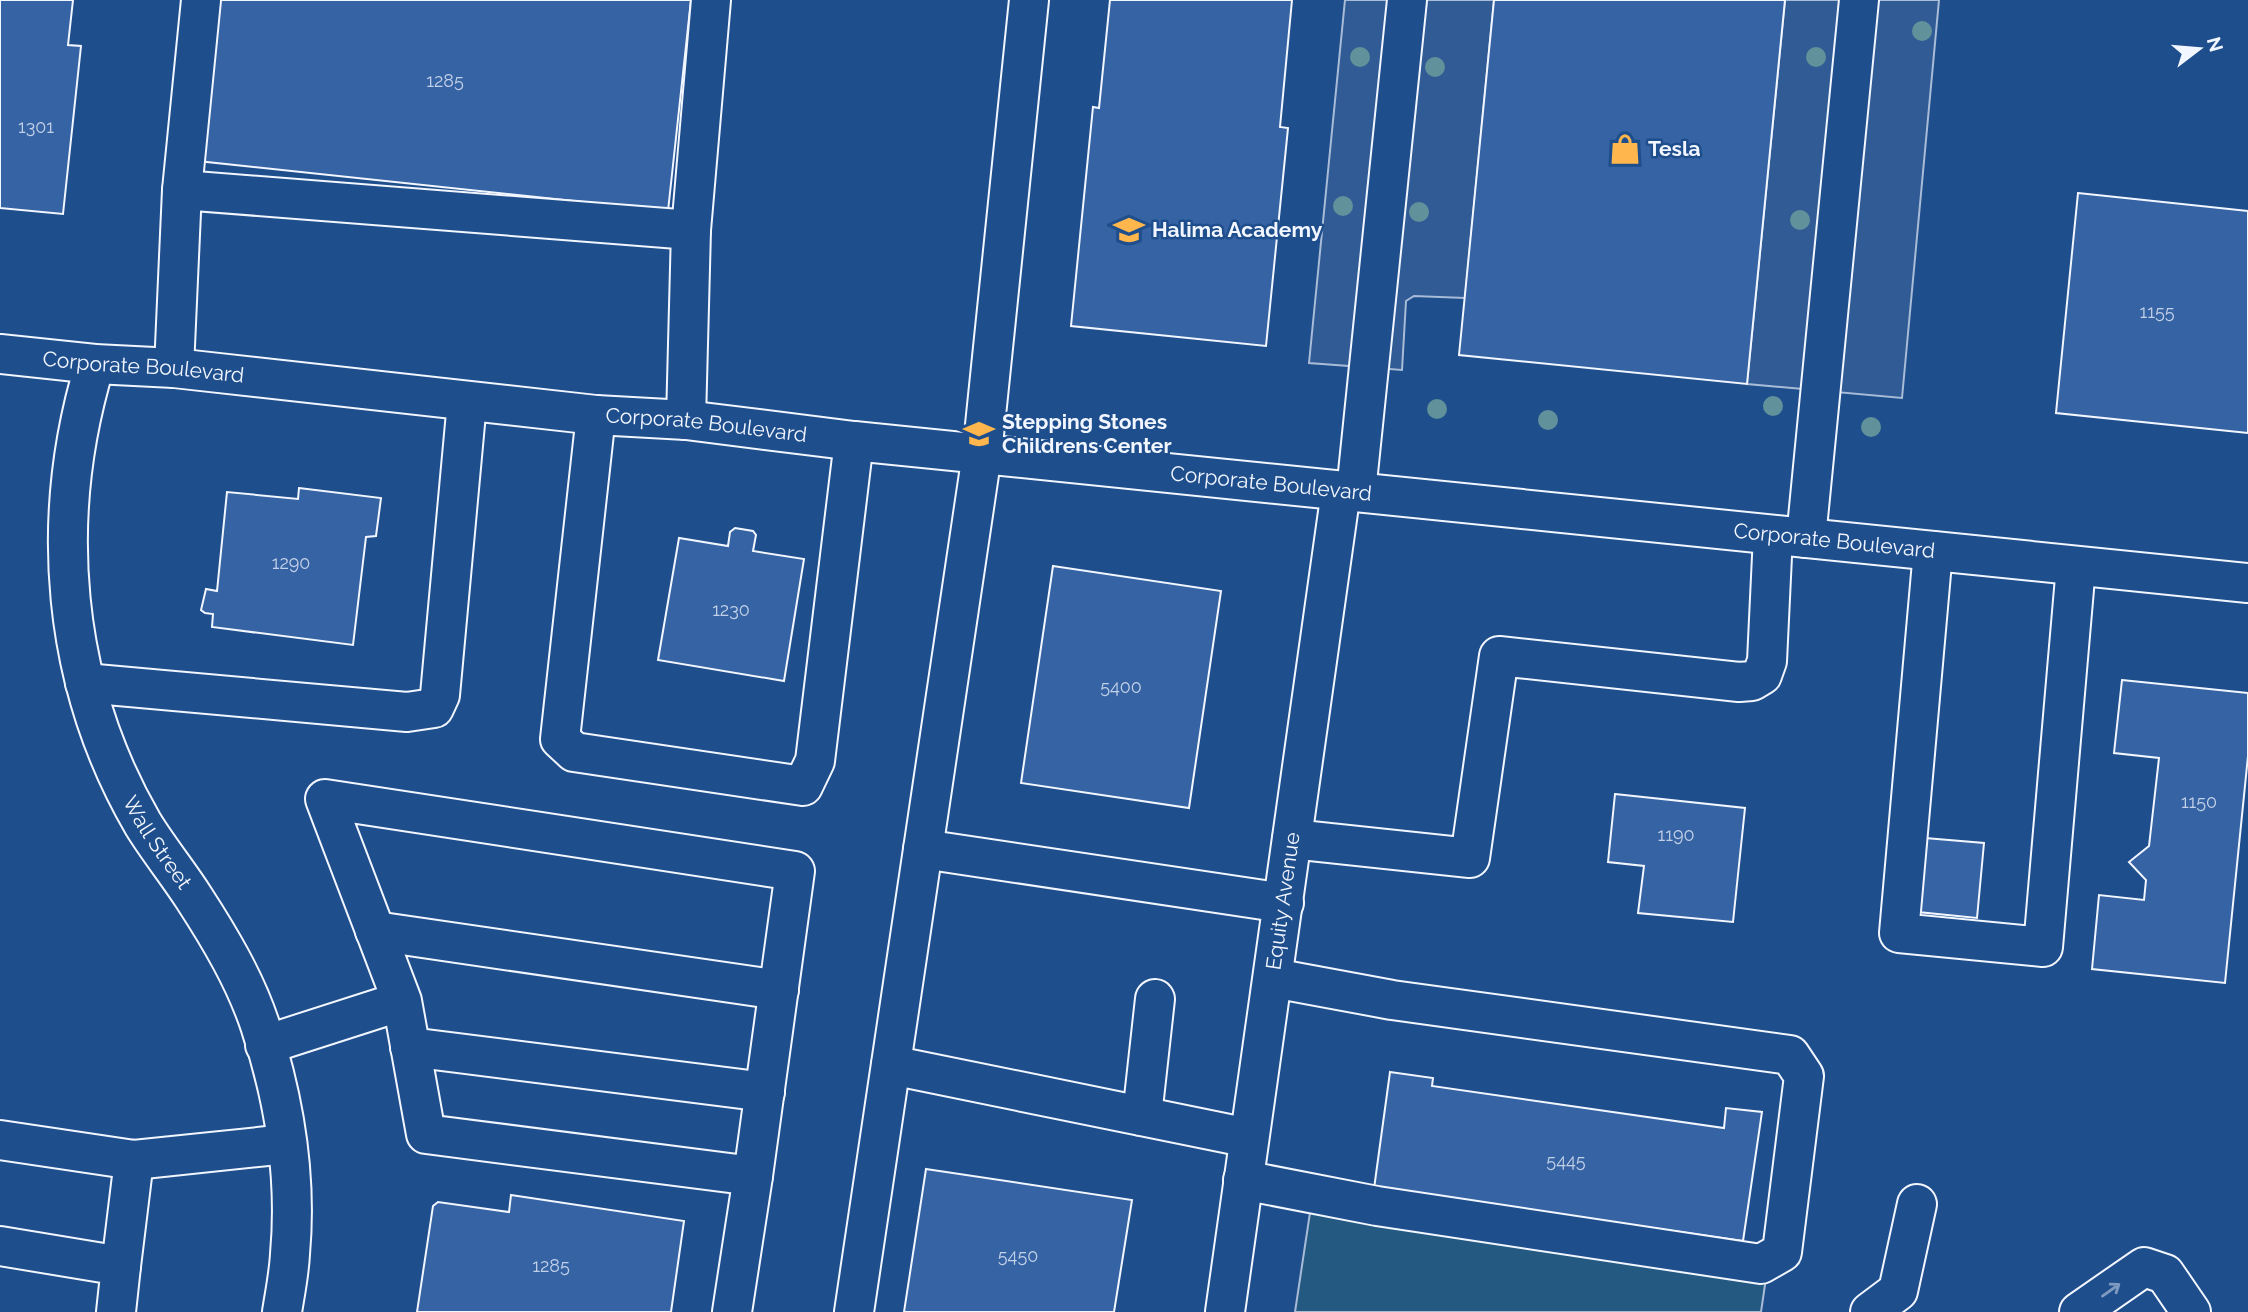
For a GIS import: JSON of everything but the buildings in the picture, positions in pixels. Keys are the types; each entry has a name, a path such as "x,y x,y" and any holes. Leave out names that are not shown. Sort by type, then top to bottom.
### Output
{"street":[{"path":"174,368 182,190 201,0"},
{"path":"686,420 691,230 711,0"},
{"path":"854,1312 982,454 1028,0"},
{"name":"Equity Avenue","path":"1225,1312 1292,839 1349,491 1407,0"},
{"path":"1292,839 1470,858 1499,656 1739,682 1752,681 1762,675 1767,661 1790,536 1859,0"},
{"path":"182,190 691,230"},
{"name":"Corporate Boulevard","path":"0,354 174,368 596,415 686,420 854,441 2248,583"},
{"name":"Wall Street","path":"95,363 85,398 71,473 66,540 71,615 85,683 113,764 144,824 231,959 259,1023 281,1101 291,1177 290,1254 282,1312"},
{"path":"85,683 407,712 434,708 440,695 467,402"},
{"path":"596,415 560,739 574,751 803,786 815,761 854,441"},
{"path":"1933,551 1899,933 2043,947 2076,566"},
{"path":"732,1312 753,1176 765,1092 795,871 325,799 402,1002 426,1134 753,1176"},
{"path":"923,849 1284,903"},
{"path":"375,931 779,990"},
{"path":"1243,1180 1377,1206 1761,1264 1782,1252 1804,1076 1790,1055 1392,1000 1273,978"},
{"path":"1142,1116 1155,999"},
{"path":"265,1045 402,1002"},
{"path":"410,1046 765,1092"},
{"path":"891,1065 1249,1138"},
{"path":"0,1140 134,1160 287,1144"},
{"path":"116,1312 134,1160"},
{"path":"1870,1312 1898,1291 1917,1204"},
{"path":"0,1246 121,1266"},
{"path":"2079,1312 2144,1267 2165,1273 2191,1312"}],"shaded area":[{"path":"1345,0 1494,0 1465,298 1414,296 1406,301 1402,370 1309,363"},
{"path":"1785,0 1939,0 1902,398 1747,384"},
{"path":"1311,1206 1766,1278 1761,1312 1295,1312"}],"place":[{"name":"Tesla","path":"1625,149"},
{"name":"Halima Academy","path":"1129,230"},
{"name":"Stepping Stones Childrens Center","path":"979,434"}]}
